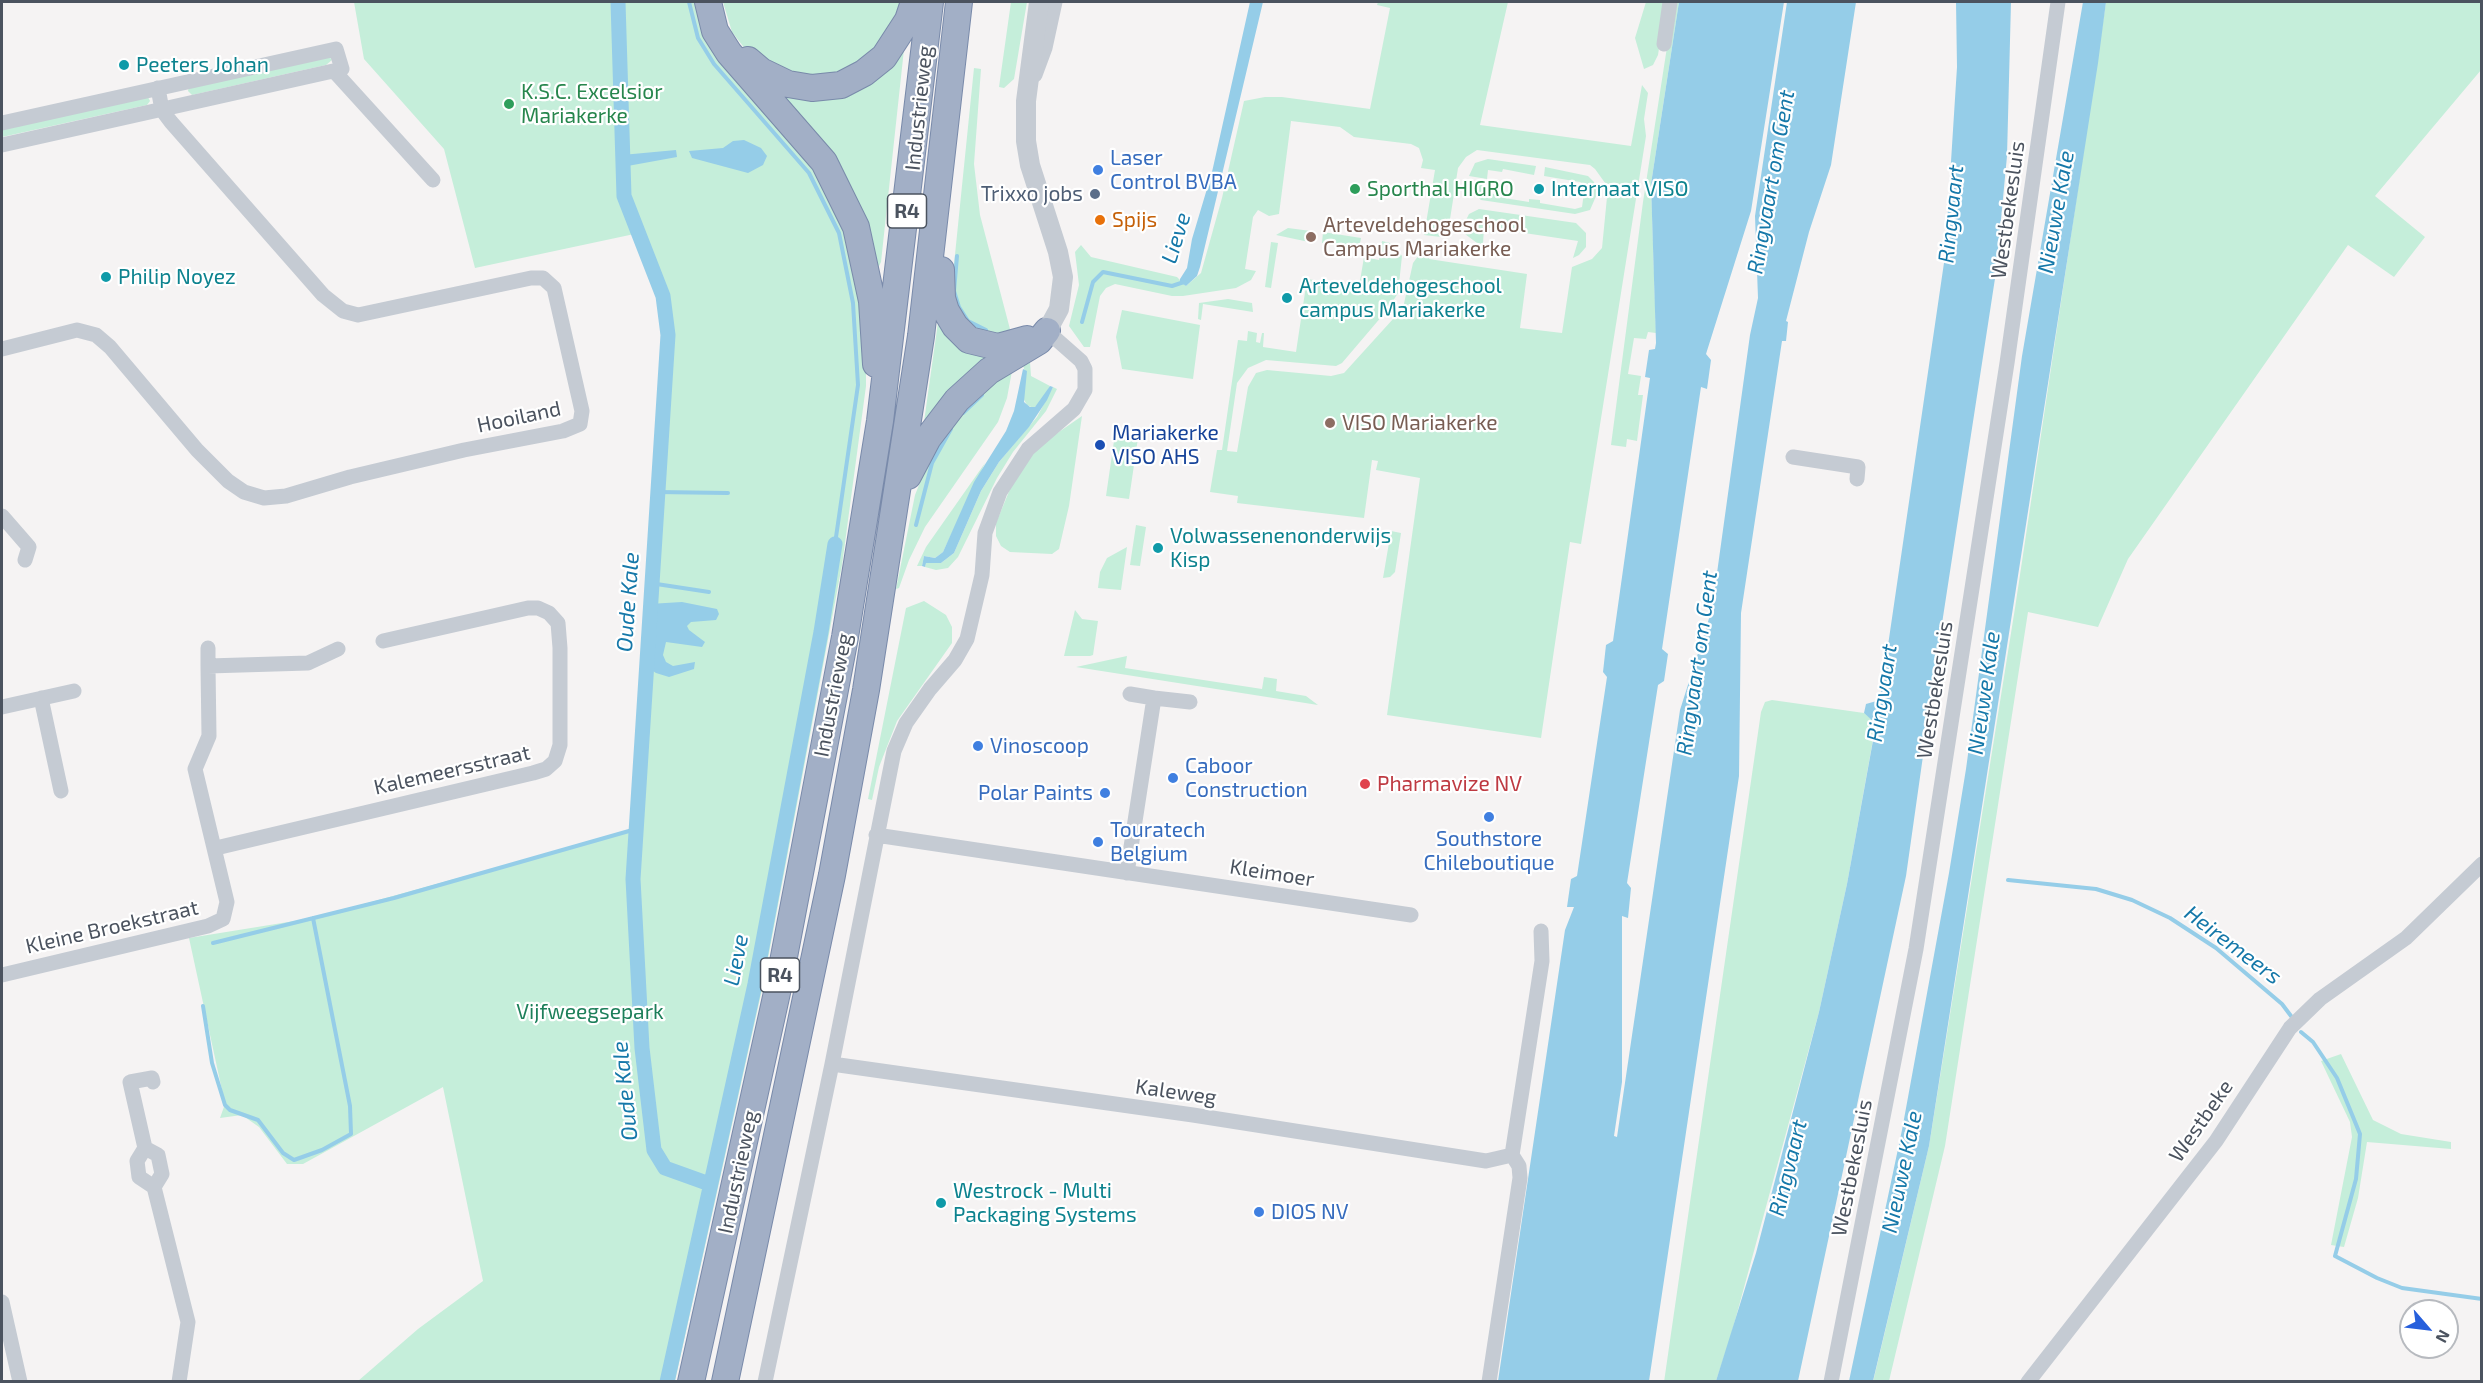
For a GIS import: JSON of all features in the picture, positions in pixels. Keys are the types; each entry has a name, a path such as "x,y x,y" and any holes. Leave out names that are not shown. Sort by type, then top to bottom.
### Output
{"highway":[{"path":"708,2 715,31 729,53 824,162 856,227 872,301 880,421"},
{"path":"718,2 724,27 736,47 754,65 788,84 812,88 841,85 864,73 884,57 908,20 914,2"},
{"name":"Industrieweg","path":"691,1382 778,988 845,637 880,421 930,2"},
{"name":"Industrieweg","path":"725,1382 832,875 898,498 936,215 959,2"},
{"name":"R4","path":"936,215 942,298 946,311 960,332 981,345 998,347 1047,331"},
{"name":"R4","path":"898,498 928,438 957,399 989,371 1039,341 1047,331"}],"street":[{"path":"765,1382 832,1065 894,752 906,723 930,688 955,660 967,639 982,575 985,533 1000,492 1028,449 1074,409 1085,390 1085,369 1081,361 1047,331 1059,309 1063,277 1058,252 1030,165 1026,141 1026,101 1039,2"},
{"path":"1026,101 1045,48 1055,2"},
{"path":"1664,44 1670,2"},
{"name":"Westbekesluis","path":"1831,1382 1916,949 2007,363 2058,2"},
{"path":"2,123 336,49 342,69 2,146"},
{"path":"334,71 433,180"},
{"path":"158,88 162,110"},
{"name":"Hooiland","path":"2,349 77,330 96,335 110,347 197,450 228,481 244,492 264,498 286,496 350,477 464,450 564,431 580,424 582,411 554,288 543,278 520,280 358,315 343,311 323,295 162,110"},
{"path":"1793,457 1852,466"},
{"path":"2,516 32,550"},
{"name":"Kalemeersstraat","path":"216,848 546,770 555,761 560,745 560,648 558,623 549,613 538,608 528,609 383,641"},
{"name":"Kleine Broekstraat","path":"2,975 218,922 225,914 226,902 216,848 195,769 209,736 208,648"},
{"path":"208,666 308,663 338,650"},
{"path":"2,706 74,691"},
{"path":"1130,694 1190,702"},
{"path":"42,698 61,791"},
{"path":"1127,873 1154,698"},
{"name":"Kleimoer","path":"876,835 1411,915"},
{"name":"Westbeke","path":"2028,1382 2216,1141 2290,1028 2320,999 2406,938 2481,864"},
{"path":"1489,1382 1520,1178 1519,1166 1512,1155 1542,962 1541,931"},
{"name":"Kaleweg","path":"832,1065 1183,1114 1486,1161 1512,1155"},
{"path":"153,1082 152,1078 130,1082 145,1148 137,1161 139,1177 154,1187 188,1322 180,1382"},
{"path":"145,1148 158,1155 162,1174 154,1187"},
{"path":"2,1302 20,1382"}],"green space":[{"name":"Vijfweegsepark","path":"354,2 698,2 816,168 847,230 856,269 866,354 866,386 842,565 763,985 675,1381 358,1381 418,1329 483,1281 443,1087 303,1164 287,1164 259,1127 242,1115 220,1118 225,1104 189,938 313,918 636,829 668,335 663,296 656,275 639,233 475,268 444,149 364,59"},
{"path":"723,2 901,2 885,38 856,67 831,77 792,76 746,50 732,32"},
{"path":"1011,2 1027,2 1014,79 1004,88 999,87"},
{"path":"1378,2 1508,2 1480,125 1631,146 1642,85 1648,93 1644,119 1646,136 1581,544 1570,542 1541,738 1387,715 1420,478 1376,470 1378,461 1372,460 1364,518 1237,503 1238,496 1210,492 1217,450 1222,450 1238,340 1247,341 1248,331 1257,333 1256,342 1260,343 1262,333 1264,333 1263,347 1296,352 1307,279 1359,287 1364,257 1379,260 1382,241 1394,244 1402,256 1398,293 1388,309 1342,363 1336,366 1266,360 1248,368 1237,383 1227,451 1237,452 1248,387 1256,373 1267,370 1331,376 1344,373 1403,308 1413,263 1424,248 1431,247 1429,259 1527,274 1520,328 1562,333 1572,267 1592,259 1602,248 1608,187 1595,169 1590,165 1477,150 1466,157 1458,168 1448,232 1441,237 1424,235 1435,170 1421,168 1423,160 1419,148 1411,144 1354,137 1340,127 1291,121 1279,214 1269,216 1258,210 1253,217 1245,269 1256,271 1251,280 1236,288 1183,296 1172,296 1115,284 1106,288 1100,296 1090,347 1084,347 1069,326 1079,285 1075,252 1081,245 1091,257 1177,277 1186,286 1201,273 1222,198 1244,101 1282,97 1370,109 1390,8 1377,5"},
{"path":"1646,2 1666,2 1658,55 1653,65 1644,69 1635,38"},
{"path":"1674,2 1679,2 1651,184 1656,333 1648,332 1646,339 1634,338 1628,374 1641,376 1638,395 1643,395 1637,441 1627,439 1626,447 1611,445 1643,202"},
{"path":"2106,2 2481,2 2481,70 2375,196 2425,237 2394,277 2348,245 2128,559 2098,627 2028,612 1945,1146 1889,1381 1873,1382 1929,1146 2015,608"},
{"path":"905,40 881,262 876,272 862,237 760,80 810,96"},
{"path":"328,55 332,60 326,65 192,95 188,91 189,86"},
{"path":"974,68 981,69 974,164 980,215 1011,333 999,335 975,328 967,322 955,304 952,284"},
{"path":"148,97 150,101 147,105 2,137 2,130"},
{"path":"1488,159 1536,166 1534,175 1503,169 1502,172 1488,170 1487,179 1469,176 1475,163"},
{"path":"1545,167 1588,176 1594,182 1597,194 1590,210 1575,214 1481,200 1469,190 1468,181 1487,183 1485,192 1498,195 1498,197 1529,202 1529,199 1540,200 1540,203 1575,209 1582,207 1585,185 1580,182 1544,176"},
{"path":"1479,209 1576,223 1586,233 1586,247 1573,258 1578,241 1484,227 1483,244 1477,243 1465,234 1464,224 1469,214"},
{"path":"1288,228 1311,231 1309,242 1276,235"},
{"path":"1323,232 1361,238 1359,249 1322,243"},
{"path":"1271,242 1278,243 1271,288 1265,287"},
{"path":"1228,299 1252,303 1253,312 1203,304 1201,320 1198,319 1199,303"},
{"path":"1122,310 1200,325 1193,379 1122,369 1116,337"},
{"path":"939,315 993,355 922,436"},
{"path":"1030,362 1031,376 1050,386 1040,404 1033,408 1027,405 1023,398 1026,376 1023,365"},
{"path":"1012,371 1007,398 998,422 925,527 899,588 896,589 915,495 935,445 976,395"},
{"path":"1053,387 1057,389 1046,411 1013,452 997,478 958,557 948,568 936,570 925,567 926,563 941,563 954,553 981,491 999,462 1037,417"},
{"path":"1082,416 1069,506 1059,549 1052,554 1010,552 1001,546 996,536 996,523 1015,477 1040,445"},
{"path":"1115,434 1138,438 1129,499 1106,496"},
{"path":"985,463 943,552 935,558 924,556 922,566 917,566 926,547"},
{"path":"1136,525 1146,527 1140,566 1130,565"},
{"path":"1391,531 1401,533 1395,572 1390,577 1383,578"},
{"path":"1127,547 1121,590 1098,588 1100,572 1107,558"},
{"path":"924,601 946,615 952,627 952,643 897,721 879,767 872,800 868,799 906,608"},
{"path":"1075,610 1082,619 1098,621 1093,655 1064,656"},
{"path":"1127,656 1125,668 1262,689 1264,677 1277,679 1276,691 1306,696 1318,705 1076,667"},
{"path":"1772,700 1864,713 1876,723 1847,884 1819,1012 1730,1339 1716,1381 1664,1382 1761,712 1765,702"},
{"path":"2341,1054 2373,1120 2401,1134 2451,1142 2451,1149 2367,1142 2358,1198 2344,1247 2331,1245 2352,1137 2350,1122 2321,1061"}],"water":[{"path":"1250,2 1263,2 1200,267 1197,276 1186,286 1180,282 1180,279 1187,268 1192,239 1212,172"},
{"name":"Ringvaart om Gent","path":"1679,2 1784,2 1751,211 1706,354 1711,360 1707,389 1701,387 1662,649 1668,654 1664,681 1658,685 1627,883 1631,888 1628,918 1622,916 1622,1082 1614,1136 1617,1137 1680,710 1712,609 1750,335 1758,298 1755,216 1787,2 1856,2 1831,165 1809,232 1786,321 1788,322 1786,341 1782,341 1741,613 1739,776 1649,1381 1498,1381 1565,930 1574,907 1567,907 1571,879 1577,876 1607,677 1603,672 1606,645 1613,641 1650,378 1645,377 1649,350 1655,349 1656,343 1651,184"},
{"name":"Ringvaart","path":"1956,2 2011,2 2007,156 1996,272 1906,876 1798,1381 1716,1381 1756,1253 1819,1012 1847,884 1876,724 1864,713 1866,704 1880,700 1945,256 1957,67"},
{"name":"Nieuwe Kale","path":"2083,2 2106,2 2098,63 1929,1146 1873,1381 1849,1381 1902,1130 1949,873 1966,769 2022,356"},
{"path":"744,140 761,148 767,156 763,165 748,173 692,158 689,151 723,148 733,141"},
{"path":"676,150 677,157 622,167 622,155"},
{"path":"1023,369 1027,371 1024,402 1030,407 1035,407 1050,386 1053,387 1047,400 1029,427 999,462 981,491 954,553 941,563 926,563 925,567 922,566 924,556 935,558 943,552 974,482 1006,431 1014,411"},
{"path":"682,602 717,609 719,614 716,620 691,622 687,626 705,642 702,647 666,642 663,655 666,662 673,666 695,662 694,669 669,677 656,673 646,666 649,604"}],"waterway":[{"name":"Oude Kale","path":"618,2 624,196 663,296 668,335 633,879 642,1048 654,1150 665,1168 704,1182"},
{"path":"689,2 698,38 714,64 809,173 839,233 853,303 858,385 835,544"},
{"path":"957,256 954,291 959,307 968,321 986,330"},
{"name":"Lieve","path":"1082,322 1093,282 1103,272 1172,286 1184,282"},
{"path":"963,413 982,395"},
{"path":"916,525 932,463 951,429"},
{"path":"657,492 728,493"},
{"name":"Lieve","path":"667,1382 755,984 821,632 835,544"},
{"path":"650,583 709,592"},
{"path":"213,943 394,898 636,829"},
{"name":"Heiremeers","path":"2008,880 2096,889 2132,900 2170,918 2216,948 2282,1004 2291,1016"},
{"path":"203,1006 212,1063 225,1105 230,1110 258,1120 283,1153 294,1160 322,1150 351,1134 350,1106 313,918"},
{"name":"Heiremeers","path":"2301,1032 2313,1042 2337,1078 2360,1134 2356,1179 2335,1256 2402,1288 2482,1299"}],"place":[{"name":"Peeters Johan","path":"124,65"},
{"name":"K.S.C. Excelsior Mariakerke","path":"509,104"},
{"name":"Laser Control BVBA","path":"1098,170"},
{"name":"Sporthal HIGRO","path":"1355,189"},
{"name":"Internaat VISO","path":"1539,189"},
{"name":"Trixxo jobs","path":"1095,194"},
{"name":"Spijs","path":"1100,220"},
{"name":"Arteveldehogeschool Campus Mariakerke","path":"1311,237"},
{"name":"Philip Noyez","path":"106,277"},
{"name":"Arteveldehogeschool campus Mariakerke","path":"1287,298"},
{"name":"VISO Mariakerke","path":"1330,423"},
{"name":"Mariakerke VISO AHS","path":"1100,445"},
{"name":"Volwassenenonderwijs Kisp","path":"1158,548"},
{"name":"Vinoscoop","path":"978,746"},
{"name":"Caboor Construction","path":"1173,778"},
{"name":"Pharmavize NV","path":"1365,784"},
{"name":"Polar Paints","path":"1105,793"},
{"name":"Southstore Chileboutique","path":"1489,817"},
{"name":"Touratech Belgium","path":"1098,842"},
{"name":"Westrock - Multi Packaging Systems","path":"941,1203"},
{"name":"DIOS NV","path":"1259,1212"}]}
